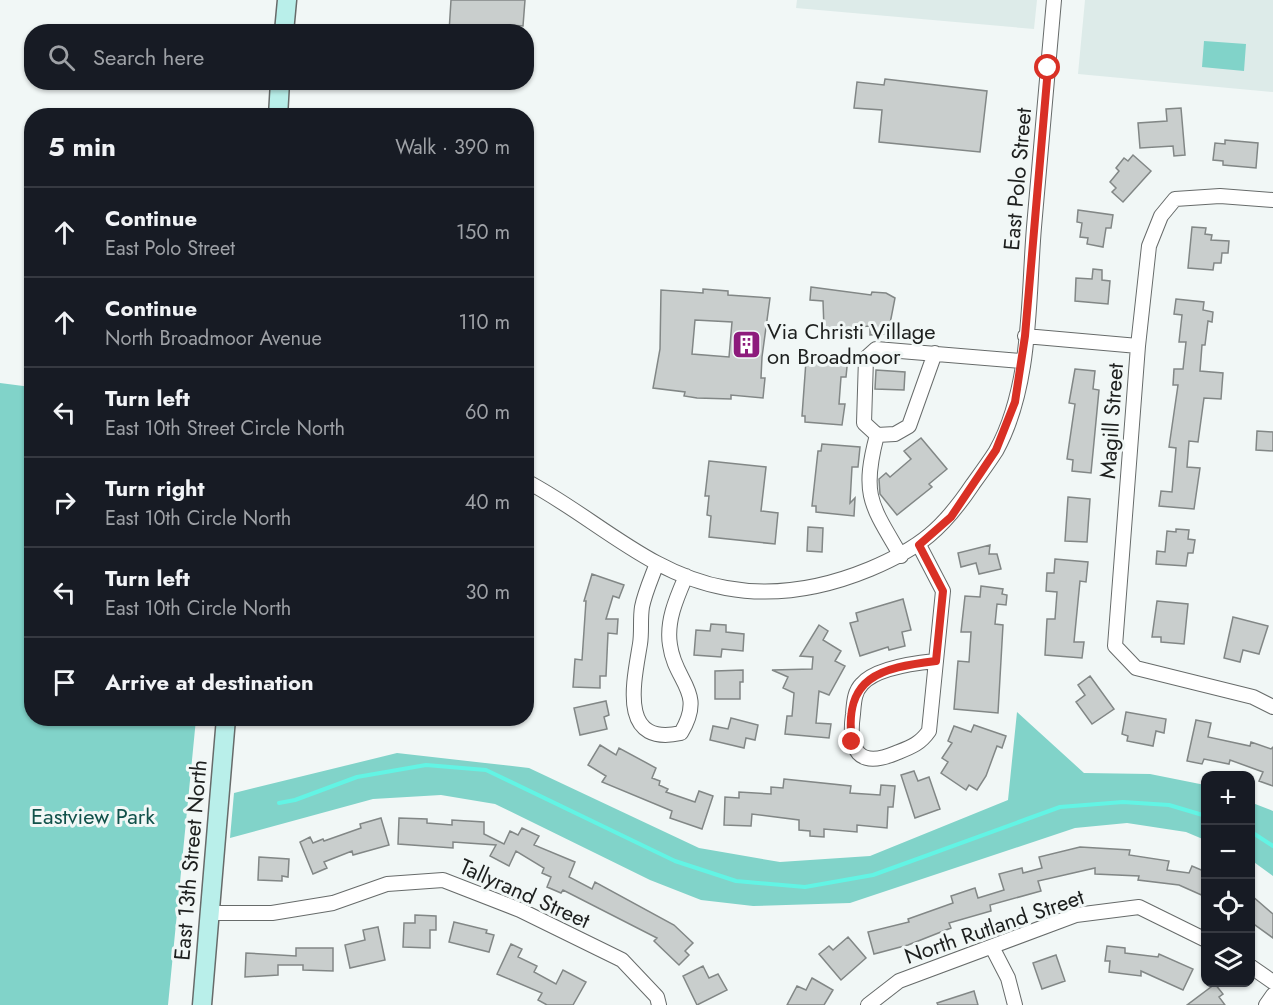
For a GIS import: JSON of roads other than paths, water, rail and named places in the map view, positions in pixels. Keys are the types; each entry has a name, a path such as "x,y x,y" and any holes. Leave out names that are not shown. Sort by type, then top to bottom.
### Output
{"main road":[{"path":"285,24 287,0"},
{"path":"278,108 280,90"},
{"name":"East 13th Street North","path":"202,1005 225,726"}],"street":[{"name":"East Polo Street","path":"534,485 657,563 686,576 726,588 792,592 843,580 901,556 919,545 951,517 996,450 1015,402 1025,336 1054,0"},
{"name":"Magill Street","path":"1273,200 1220,196 1175,199 1161,216 1149,246 1138,346 1115,646 1136,668 1253,697 1273,707"},
{"path":"1025,336 1138,346"},
{"path":"935,353 909,426 894,435 877,435 864,423 866,358 876,349 935,353 1022,360"},
{"path":"877,435 869,465 868,490 876,514 901,556"},
{"path":"919,545 943,591 936,661 929,731 921,743 881,760 869,760 860,756 852,742 850,732 855,695 861,685 867,679 906,664 936,661"},
{"path":"657,563 642,606 641,640 632,690 634,710 641,726 656,734 681,732 693,704 669,644 671,616 686,576"},
{"name":"Tallyrand Street","path":"209,913 272,913 333,903 387,884 443,880 520,910 622,960 657,997 659,1005"},
{"name":"North Rutland Street","path":"868,1005 900,981 1076,915 1139,907 1201,938"},
{"path":"992,947 1008,978 1015,1005"},
{"path":"1255,969 1273,982"},
{"path":"1266,1005 1273,995"}],"waterway":[{"path":"279,803 295,800 357,777 426,765 486,770 675,861 736,881 805,887 873,875 1060,807 1123,802 1169,805 1201,815"},
{"path":"1255,834 1273,846"}],"place":[{"name":"Via Christi Village on Broadmoor","path":"746,344"}],"park label":[{"name":"Eastview Park","path":"93,816"}]}
